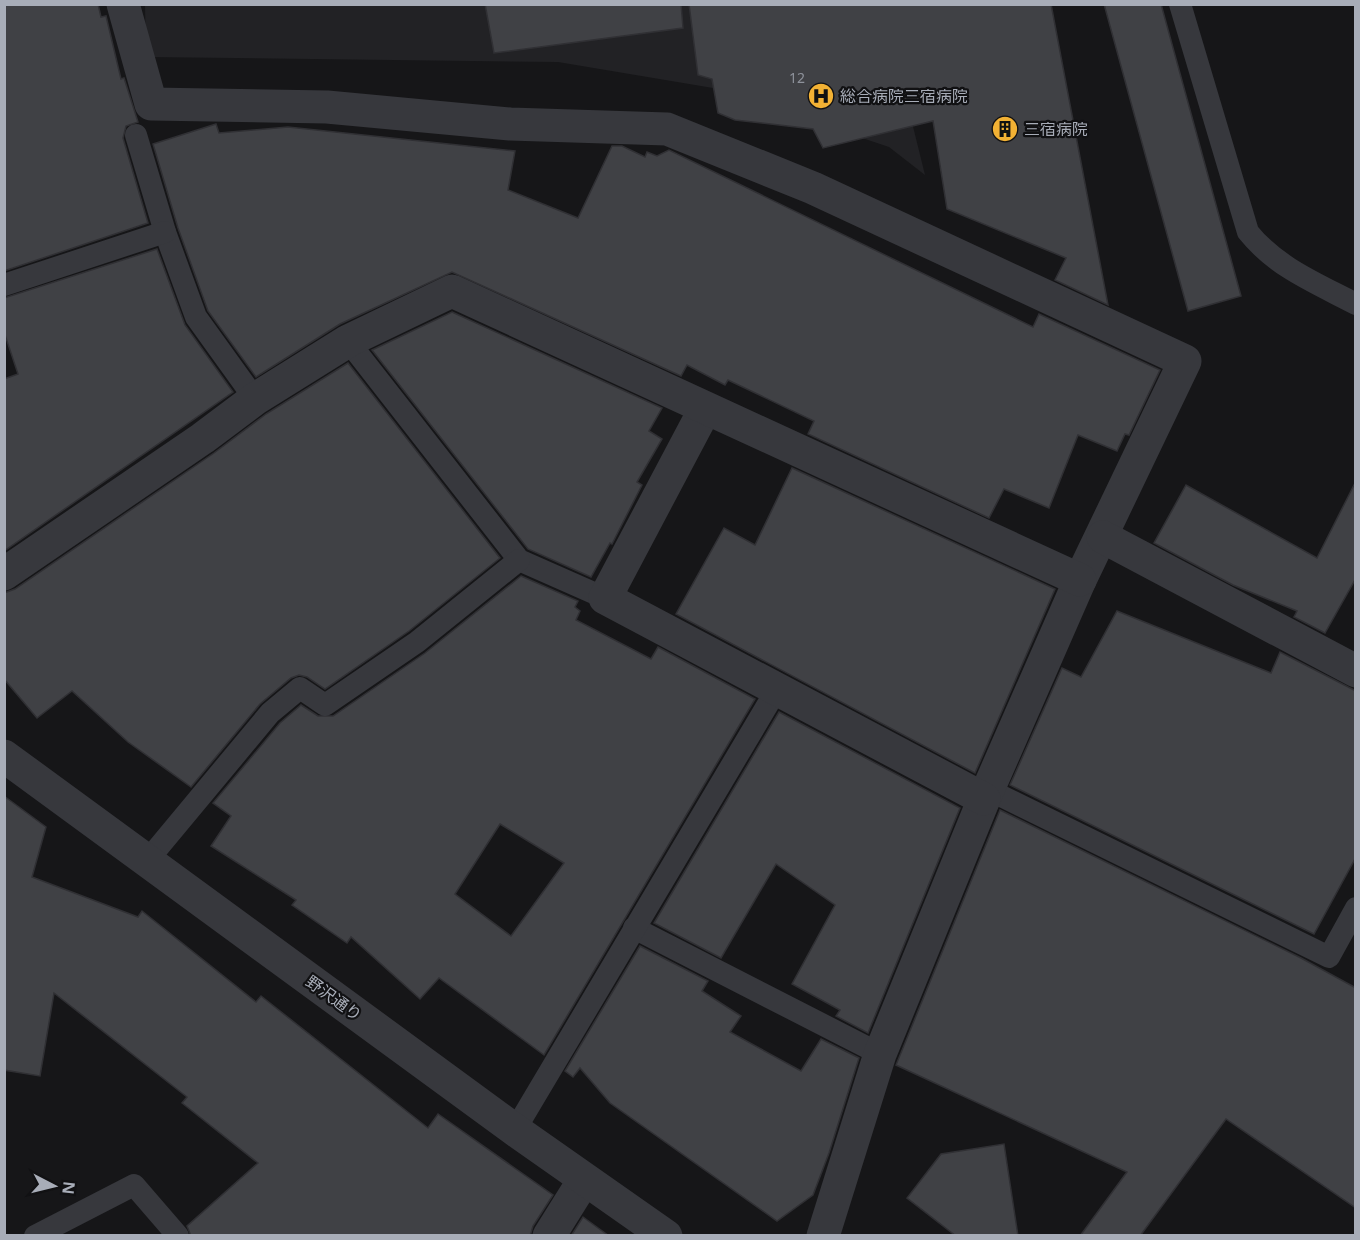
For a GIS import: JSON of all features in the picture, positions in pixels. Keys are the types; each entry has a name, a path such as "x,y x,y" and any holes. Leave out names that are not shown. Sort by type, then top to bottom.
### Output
{"street":[{"path":"123,4 151,104 327,107 510,124 667,129 813,188 1185,361 1103,537 1080,580 987,795 880,1054 823,1236"},
{"path":"4,574 203,438 255,399 348,341 452,291 1080,580"},
{"path":"705,409 605,598 987,795"},
{"path":"1103,537 1356,671"},
{"name":"野沢通り","path":"4,756 515,1131 666,1236"},
{"path":"549,1236 584,1180"}],"lane":[{"path":"1180,4 1248,232 1262,250 1286,268 1356,304"},
{"path":"136,135 165,232 196,317 255,399"},
{"path":"4,285 165,232"},
{"path":"348,341 519,560 605,598"},
{"path":"147,861 270,713 300,688 325,705 417,642 519,560"},
{"path":"515,1131 777,688"},
{"path":"987,795 1329,957 1356,908"},
{"path":"634,928 880,1054"},
{"path":"35,1236 135,1185 178,1236"}],"shaded area":[{"name":"総合病院三宿病院","path":"145,5 883,5 925,175 889,147 713,88 558,62 146,57"}],"building":[{"path":"4,4 98,4 101,17 106,16 121,79 124,78 138,122 126,126 123,138 148,223 4,271"},
{"path":"485,4 681,4 683,28 494,53"},
{"path":"689,4 1051,4 1108,305 1055,280 1066,258 947,209 933,121 823,148 813,129 735,120 718,113 712,79 698,75"},
{"path":"1104,4 1161,4 1241,296 1188,311"},
{"path":"216,124 219,133 288,127 515,151 508,190 578,218 612,146 622,146 645,157 647,152 657,156 669,150 1033,327 1039,314 1160,370 1129,435 1125,434 1117,451 1078,435 1049,508 1004,489 989,518 808,434 814,421 728,380 725,385 687,365 681,376 452,272 340,324 256,377 208,311 178,228 153,144"},
{"path":"157,249 185,325 233,392 4,551 4,379 18,374 4,332 4,298"},
{"path":"452,312 662,408 649,431 662,439 637,482 642,485 612,544 610,543 591,577 528,549 372,350"},
{"path":"348,363 500,558 409,631 325,689 307,677 299,675 291,678 260,704 191,787 128,742 72,691 37,718 4,679 4,593 15,589 214,453 266,414"},
{"path":"792,468 1055,589 975,773 676,614 724,528 755,545"},
{"path":"1356,481 1356,578 1325,633 1294,617 1297,611 1233,585 1154,543 1186,485 1317,558"},
{"path":"521,576 578,601 575,607 580,611 576,620 651,659 658,647 755,699 544,1055 439,978 420,999 351,937 347,943 292,905 296,900 211,846 231,816 213,803 280,723 301,705 318,716 333,716 425,653","holes":["500,824 564,863 511,936 455,894"]},
{"path":"1117,611 1271,673 1280,652 1356,691 1356,857 1314,934 1010,785 1062,668 1081,677"},
{"path":"779,712 960,808 868,1033 836,1016 840,1010 792,984 835,905 776,864 721,958 654,923"},
{"path":"4,796 46,827 32,877 138,917 142,911 256,1002 261,996 428,1128 438,1114 553,1195 533,1226 530,1236 191,1236 187,1226 258,1163 182,1103 187,1097 54,993 40,1076 4,1070"},
{"path":"1000,810 1301,958 1356,988 1356,1208 1226,1119 1140,1236 1080,1236 1127,1172 896,1065"},
{"path":"640,946 708,981 702,991 741,1016 730,1032 801,1071 821,1039 859,1058 813,1195 777,1221 610,1103 580,1068 573,1077 565,1071"},
{"path":"1004,1144 1018,1236 956,1236 907,1198 941,1154"},
{"path":"583,1217 609,1236 571,1236"}],"place":[{"name":"総合病院三宿病院","path":"821,96"},
{"name":"三宿病院","path":"1005,129"}]}
